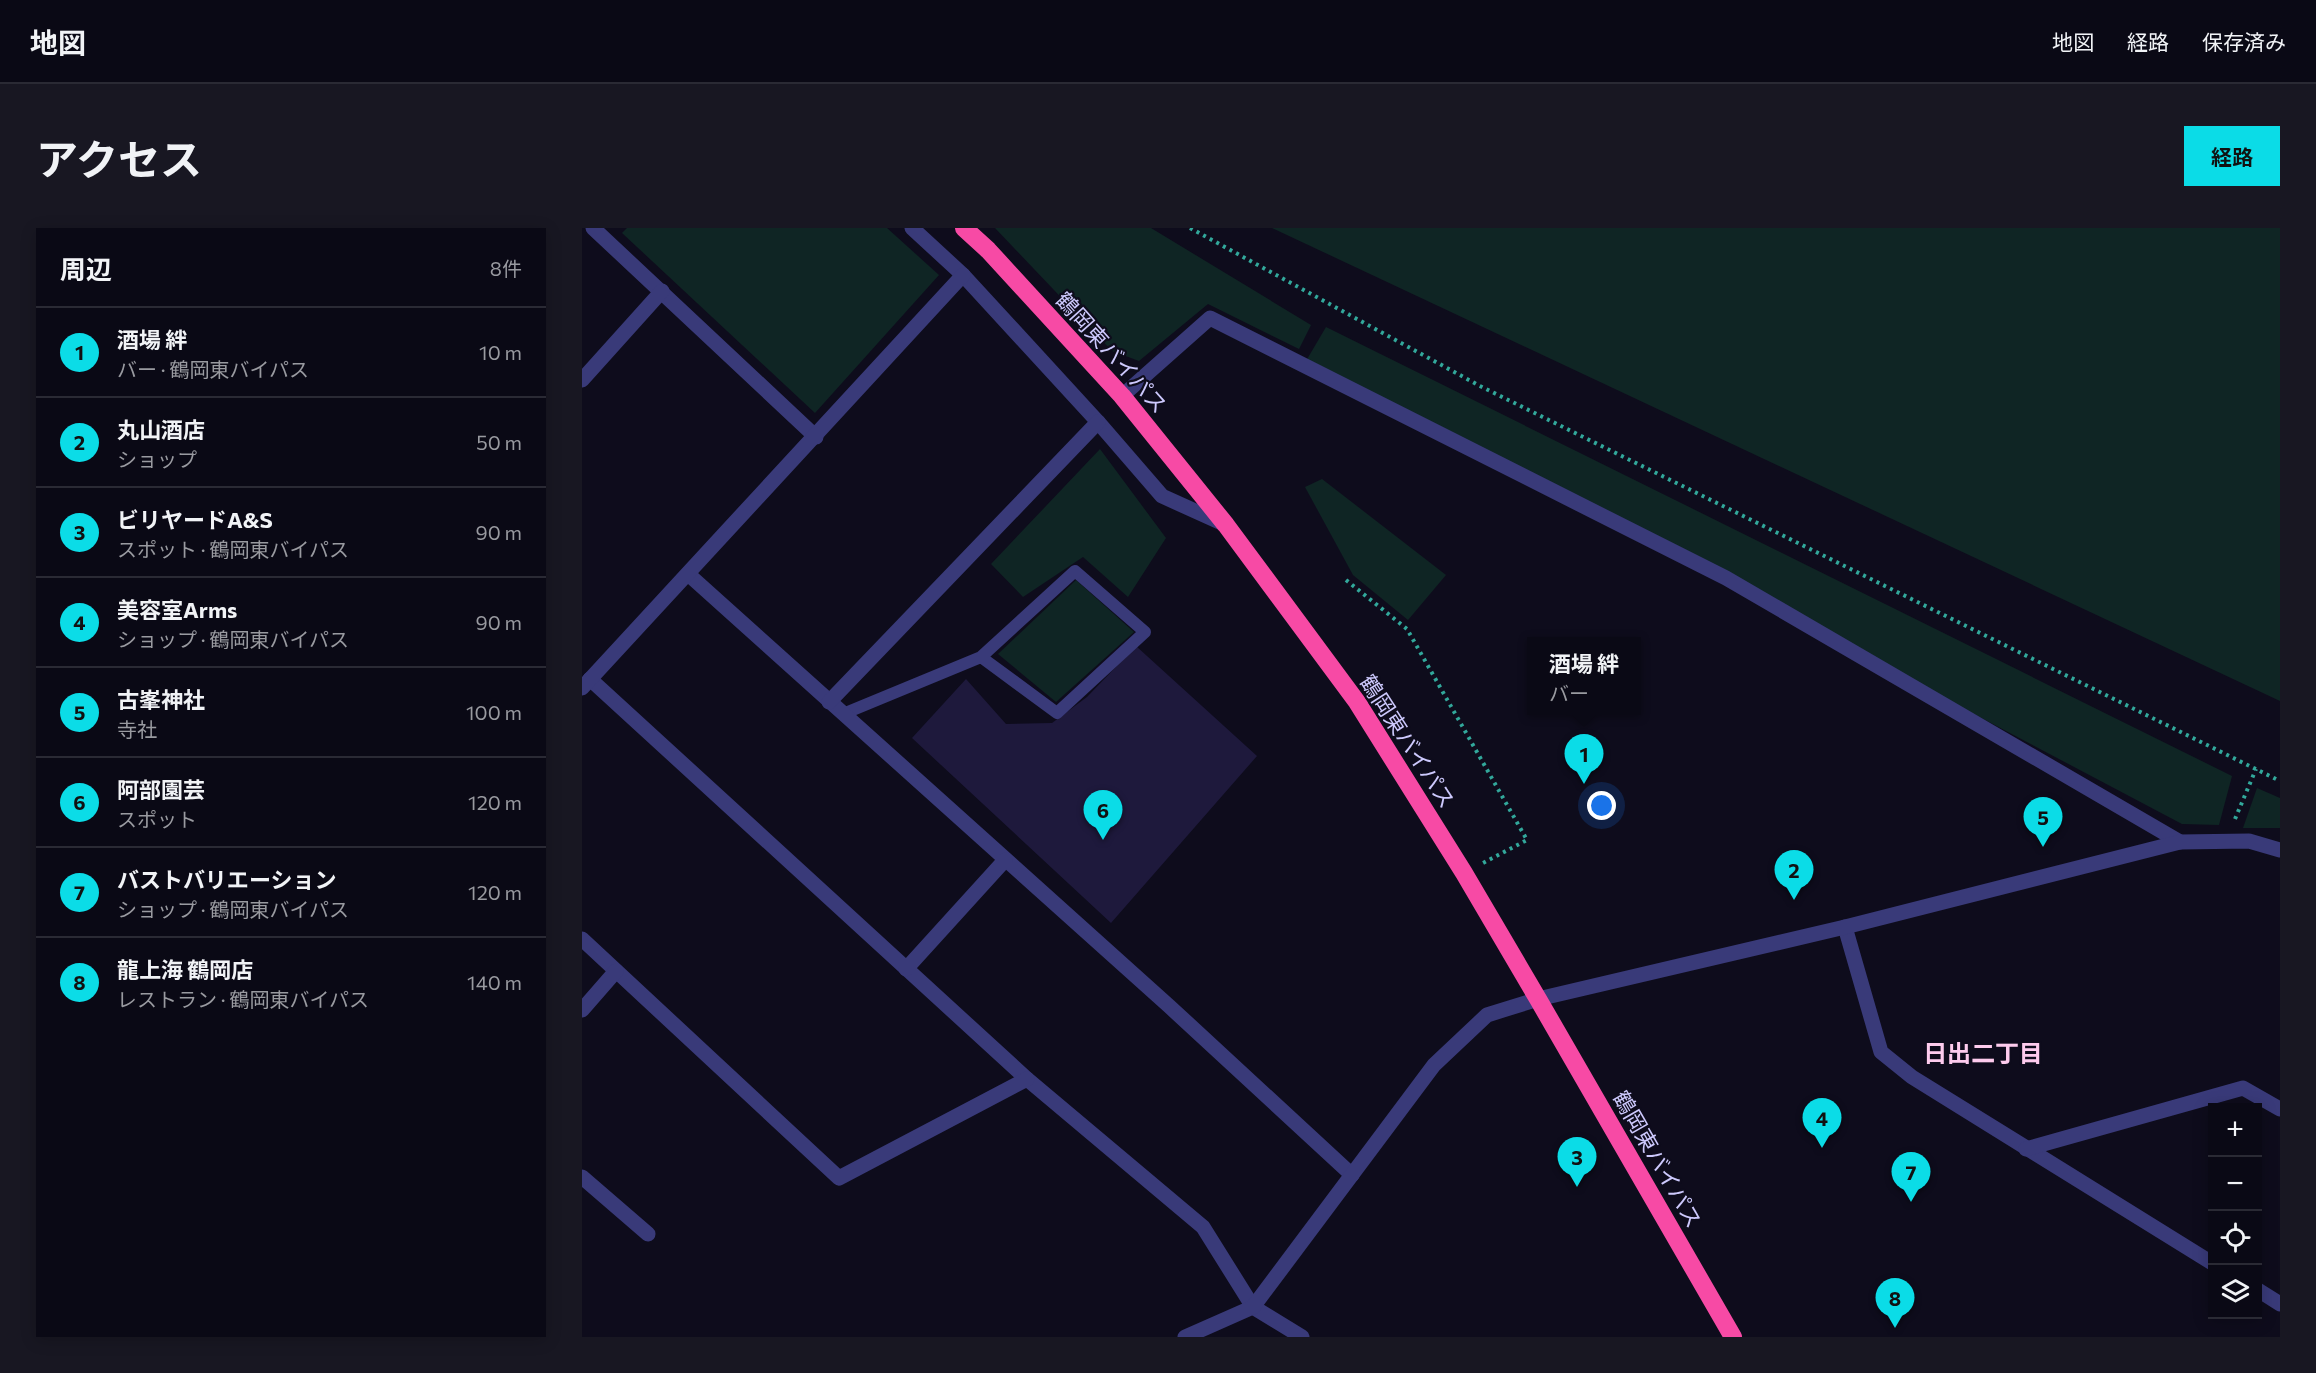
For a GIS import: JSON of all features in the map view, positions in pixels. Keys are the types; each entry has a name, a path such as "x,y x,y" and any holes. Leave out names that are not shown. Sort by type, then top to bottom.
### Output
{"highway":[{"name":"鶴岡東バイパス","path":"964,228 988,250 1122,396 1226,525 1357,702 1464,873 1733,1337"}],"street":[{"path":"593,228 816,436"},
{"path":"912,228 963,275 1098,422 1162,496 1226,525"},
{"path":"963,275 586,683 1027,1079 1203,1227 1253,1307 1302,1337"},
{"path":"582,380 662,291"},
{"path":"1122,396 1210,318 1726,578 2180,842"},
{"path":"830,702 1098,422"},
{"path":"687,574 1168,1006 1352,1175"},
{"path":"1185,1337 1253,1307 1434,1065 1487,1015 1538,999 1845,927 2180,842 2249,841 2280,850"},
{"path":"906,969 1005,860"},
{"path":"1845,927 1881,1052 1912,1077 2208,1261"},
{"path":"582,939 839,1178 1027,1079"},
{"path":"582,1010 616,971"},
{"path":"2026,1149 2242,1088 2280,1109"},
{"path":"582,1177 648,1234"},
{"path":"2262,1293 2280,1304"}],"lane":[{"path":"843,714 981,657 1075,571 1144,632 1057,713 981,657"}],"path":[{"path":"1190,228 1480,386 2280,781"},
{"path":"1346,580 1407,629 1527,840 1464,873"},
{"path":"2226,841 2256,769"}],"green space":[{"path":"627,228 887,228 939,275 815,413 622,233"},
{"path":"995,228 1151,228 1311,325 1299,349 1208,304 1139,361 1112,351"},
{"path":"1272,228 2280,228 2280,701"},
{"path":"1326,327 2232,776 2219,825 2182,824 1306,361"},
{"path":"1100,449 1166,538 1128,597 1083,557 1023,597 991,564"},
{"path":"1322,479 1446,575 1408,620 1353,575 1305,487"},
{"path":"1076,580 1134,632 1056,702 998,654"},
{"path":"2257,788 2280,798 2280,828 2243,828"}],"building":[{"path":"1136,646 1257,756 1111,923 912,738 966,679 1006,724 1052,723 1087,697"}],"place":[{"name":"酒場 絆","path":"1584,784"},
{"name":"阿部園芸","path":"1103,840"},
{"name":"古峯神社","path":"2043,847"},
{"name":"丸山酒店","path":"1794,900"},
{"name":"美容室Arms","path":"1822,1148"},
{"name":"ビリヤードA&S","path":"1577,1187"},
{"name":"バストバリエーション","path":"1911,1202"},
{"name":"龍上海 鶴岡店","path":"1895,1328"}],"district":[{"name":"日出二丁目","path":"1983,1052"}]}
